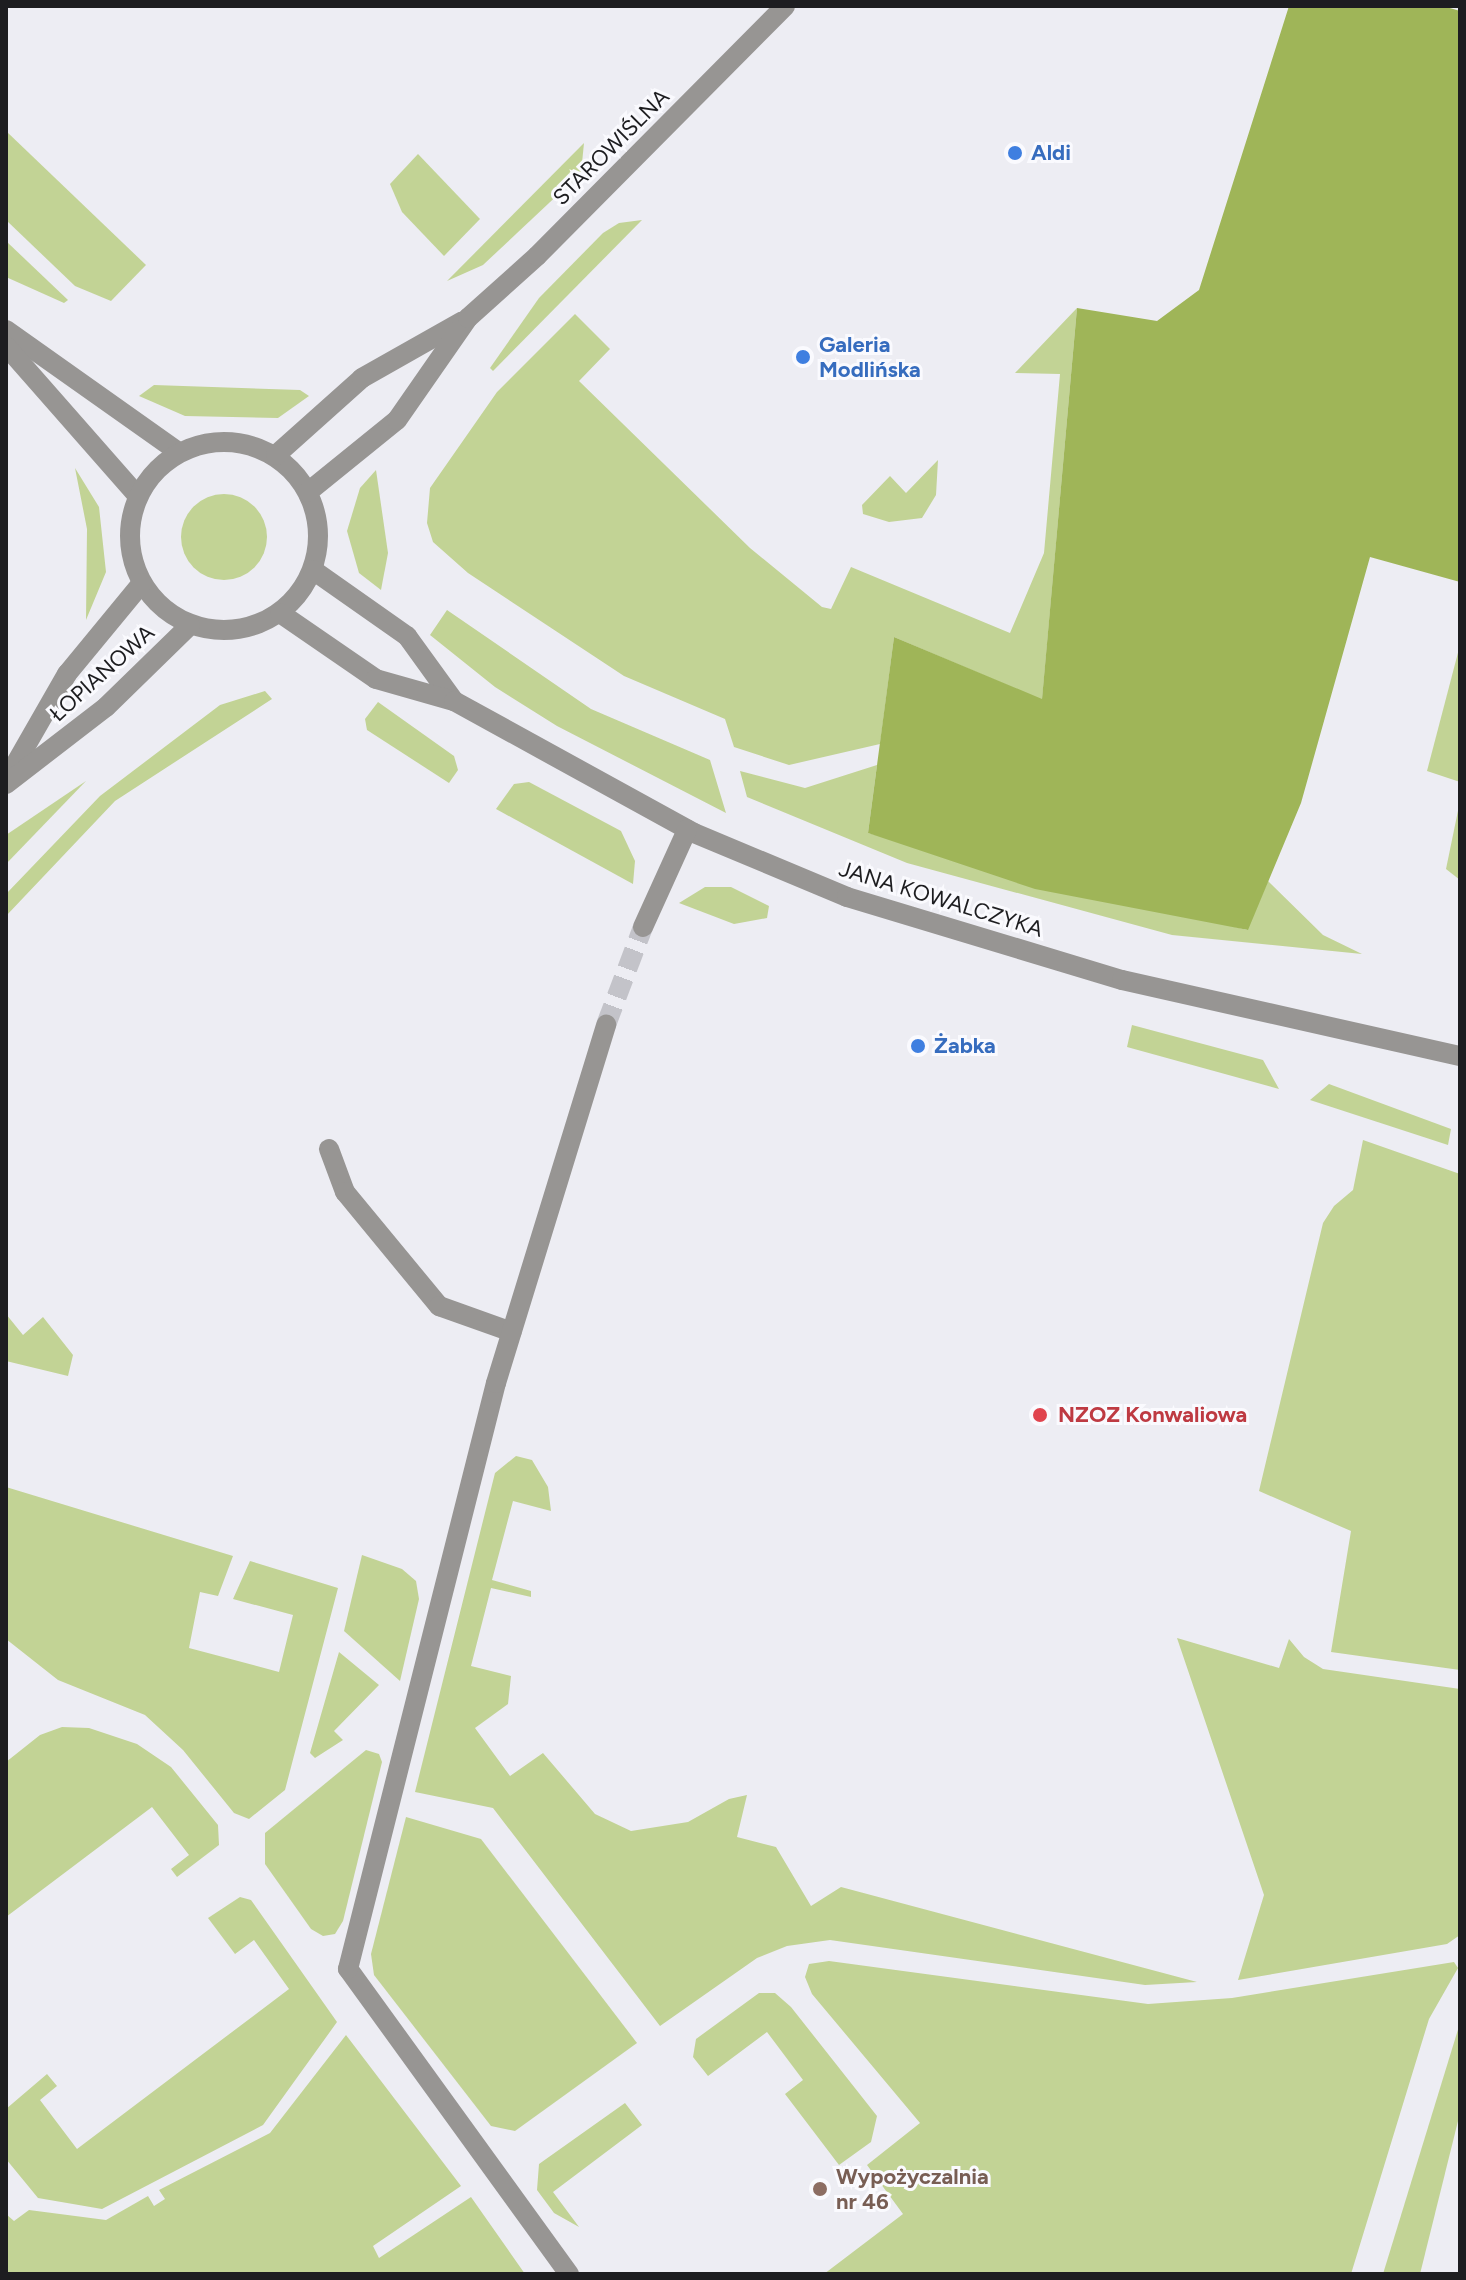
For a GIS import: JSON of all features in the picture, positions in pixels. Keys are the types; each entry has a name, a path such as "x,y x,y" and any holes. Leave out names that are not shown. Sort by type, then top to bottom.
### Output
{"street":[{"name":"STAROWIŚLNA","path":"276,455 362,378 468,318 537,256 785,6"},
{"name":"STAROWIŚLNA","path":"308,492 397,420 468,318"},
{"path":"6,330 178,452"},
{"path":"6,346 137,495"},
{"path":"211,442 244,442 276,455 308,492 319,543 313,570 280,613 252,627 221,631 190,625 163,608 142,583 131,555 129,525 137,495 155,470 178,452 211,442"},
{"name":"JANA KOWALCZYKA","path":"313,570 407,636 454,701"},
{"name":"ŁOPIANOWA","path":"6,782 67,674 142,583"},
{"name":"JANA KOWALCZYKA","path":"280,613 376,679 454,701 687,830 847,897 1122,980 1455,1058"},
{"name":"ŁOPIANOWA","path":"6,782 106,707 190,625"},
{"path":"643,927 687,830"},
{"path":"569,2274 348,1969 452,1548 512,1332 606,1025"},
{"path":"329,1149 345,1192 439,1306 512,1332"}],"green space":[{"path":"1289,6 1443,6 1460,11 1460,582 1370,557 1301,803 1248,930 1035,889 868,833 894,637 1042,699 1077,308 1157,321 1199,290"},
{"path":"6,131 146,265 111,301 75,286 6,220"},
{"path":"584,143 581,173 483,265 447,281"},
{"path":"418,154 480,219 444,256 402,212 390,184"},
{"path":"642,220 493,371 490,368 539,298 603,233 619,223"},
{"path":"6,241 68,300 64,303 6,277"},
{"path":"1077,308 1042,700 894,637 880,744 789,765 734,747 725,719 624,676 468,573 433,542 427,523 430,488 497,392 575,314 610,349 579,381 750,548 822,607 831,609 851,567 1010,633 1044,553 1060,374 1015,373"},
{"path":"154,385 300,390 309,396 278,418 185,416 139,396"},
{"path":"938,460 936,495 922,518 889,522 863,514 862,505 890,476 906,493"},
{"path":"75,468 99,507 106,572 86,620 87,529"},
{"path":"376,470 388,553 381,590 359,573 347,531 360,488"},
{"path":"224,494 240,498 254,507 263,521 267,537 263,553 254,567 240,576 224,580 208,576 194,567 185,553 181,537 185,521 194,507 208,498"},
{"path":"447,610 591,709 710,760 726,813 557,726 495,687 430,635"},
{"path":"1460,645 1460,782 1427,771"},
{"path":"265,691 272,699 115,801 6,916 6,894 100,796 220,705"},
{"path":"378,702 454,756 458,770 449,783 367,730 365,719"},
{"path":"877,765 868,833 1247,930 1268,881 1323,935 1362,954 1172,935 907,863 747,797 740,771 805,788"},
{"path":"86,781 6,864 6,835"},
{"path":"529,782 621,831 635,861 633,884 496,809 514,784"},
{"path":"1460,801 1460,880 1446,869"},
{"path":"705,887 731,887 769,906 767,918 734,924 679,903"},
{"path":"1132,1025 1263,1060 1279,1089 1127,1047"},
{"path":"1329,1084 1451,1129 1448,1145 1310,1100"},
{"path":"1363,1140 1460,1174 1460,1670 1331,1652 1351,1531 1259,1491 1323,1223 1334,1206 1353,1190"},
{"path":"6,1314 23,1335 43,1317 73,1355 68,1376 6,1361"},
{"path":"516,1456 532,1460 548,1487 551,1511 513,1501 492,1580 531,1591 531,1597 491,1588 471,1666 511,1676 508,1704 475,1728 510,1776 543,1753 595,1814 631,1831 688,1822 729,1799 747,1795 737,1837 776,1847 811,1906 841,1887 1197,1982 1145,1985 830,1940 787,1946 757,1958 660,2026 493,1808 415,1792 495,1473"},
{"path":"6,1487 233,1556 218,1596 200,1592 189,1648 279,1672 293,1615 233,1599 250,1561 338,1588 285,1790 249,1819 234,1813 183,1750 145,1715 58,1680 6,1639"},
{"path":"362,1555 402,1569 416,1581 419,1599 400,1681 344,1631"},
{"path":"1177,1638 1279,1668 1289,1639 1304,1657 1323,1669 1460,1689 1460,1935 1447,1944 1238,1980 1264,1895"},
{"path":"339,1652 379,1685 334,1731 343,1740 315,1758 310,1753"},
{"path":"62,1727 89,1728 137,1744 171,1767 218,1825 219,1845 177,1877 171,1869 189,1855 152,1807 6,1917 6,1762 40,1735"},
{"path":"366,1750 379,1754 382,1762 343,1921 335,1934 323,1936 311,1929 265,1864 265,1833"},
{"path":"406,1817 481,1839 637,2043 515,2131 491,2126 374,1975 371,1954"},
{"path":"240,1897 251,1900 337,2022 263,2125 102,2209 38,2198 6,2159 6,2109 47,2074 57,2086 40,2100 77,2149 289,1989 254,1940 235,1954 208,1918"},
{"path":"829,1961 1148,2004 1232,1998 1454,1962 1458,1968 1429,2019 1351,2274 824,2274 903,2214 867,2165 920,2123 812,1994 805,1977 809,1964"},
{"path":"759,1993 775,1993 791,2007 877,2116 871,2142 839,2165 785,2094 803,2080 767,2032 708,2076 693,2057 696,2039"},
{"path":"1460,2023 1460,2113 1420,2274 1383,2274"},
{"path":"346,2035 461,2186 373,2246 379,2258 471,2197 525,2274 6,2274 6,2214 14,2221 29,2210 106,2220 148,2196 154,2206 165,2199 159,2190 270,2133"},
{"path":"625,2103 642,2125 553,2192 579,2227 554,2213 537,2190 539,2164"}],"tunnel":[{"path":"606,1025 643,927"}],"place":[{"name":"Aldi","path":"1015,153"},
{"name":"Galeria Modlińska","path":"803,357"},
{"name":"Żabka","path":"918,1046"},
{"name":"NZOZ Konwaliowa","path":"1040,1415"},
{"name":"Wypożyczalnia nr 46","path":"820,2189"}]}
